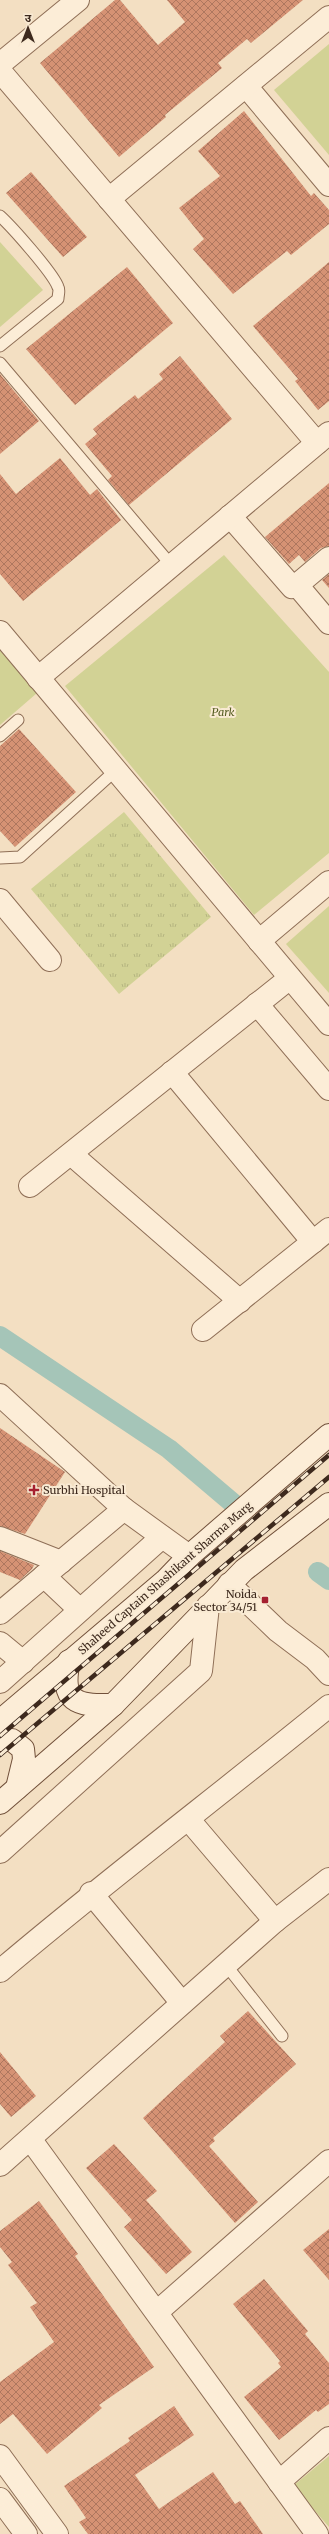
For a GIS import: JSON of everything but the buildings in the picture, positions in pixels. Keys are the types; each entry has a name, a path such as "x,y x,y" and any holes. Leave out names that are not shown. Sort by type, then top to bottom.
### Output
{"street":[{"path":"0,64 78,0"},
{"path":"110,199 329,17"},
{"path":"0,71 110,199 323,438 38,678"},
{"path":"246,86 329,185"},
{"path":"230,516 329,623"},
{"path":"295,586 329,558"},
{"path":"0,632 329,1024"},
{"path":"259,941 329,882"},
{"path":"0,900 50,960"},
{"path":"30,1186 290,978"},
{"path":"257,1004 329,1089"},
{"path":"172,1072 321,1235 203,1330"},
{"path":"71,1154 240,1301"},
{"path":"0,1395 124,1509 189,1556"},
{"name":"Shaheed Captain Shashikant Sharma Marg","path":"0,1721 165,1581 189,1556 329,1435"},
{"path":"0,1613 124,1509"},
{"path":"0,1803 113,1705 237,1577 318,1514"},
{"path":"0,1682 162,1537"},
{"path":"0,1538 61,1562"},
{"path":"44,1576 80,1610"},
{"path":"237,1577 278,1631 315,1659 329,1674"},
{"path":"0,1852 202,1671 208,1606"},
{"path":"0,1643 23,1662"},
{"path":"69,1661 65,1679 67,1690 72,1699 94,1706 113,1705"},
{"path":"0,1971 91,1893 189,1820 329,1706"},
{"path":"0,1740 12,1740 23,1749 24,1759 17,1788"},
{"path":"189,1820 275,1922"},
{"path":"1,2162 31,2140 182,2003 275,1922 329,1879"},
{"path":"91,1893 182,2003"},
{"path":"31,2140 157,2312 316,2534"},
{"path":"157,2312 329,2161"},
{"path":"279,2482 329,2438"},
{"path":"0,2456 57,2534"},
{"path":"0,2499 26,2534"}],"lane":[{"path":"0,216 48,273 58,287 59,293 58,299 0,346"},
{"path":"0,363 172,566"},
{"path":"0,736 18,720"},
{"path":"0,858 20,857 116,770"},
{"path":"226,1965 282,2036"}],"green space":[{"path":"329,44 329,155 274,90"},
{"path":"0,242 43,290 0,327"},
{"name":"Park","path":"224,555 329,672 329,853 254,915 65,686"},
{"path":"0,649 37,693 0,725"},
{"path":"124,812 211,917 119,994 31,889"},
{"path":"329,906 329,993 286,944"},
{"path":"329,2456 329,2527 293,2486"}],"waterway":[{"path":"0,1336 169,1449 241,1510"},
{"path":"318,1572 329,1580"}],"railway":[{"path":"0,1736 329,1455"},
{"path":"0,1755 329,1477"}],"place":[{"name":"Surbhi Hospital","path":"34,1490"},
{"name":"Noida Sector 34/51","path":"265,1600"}]}
